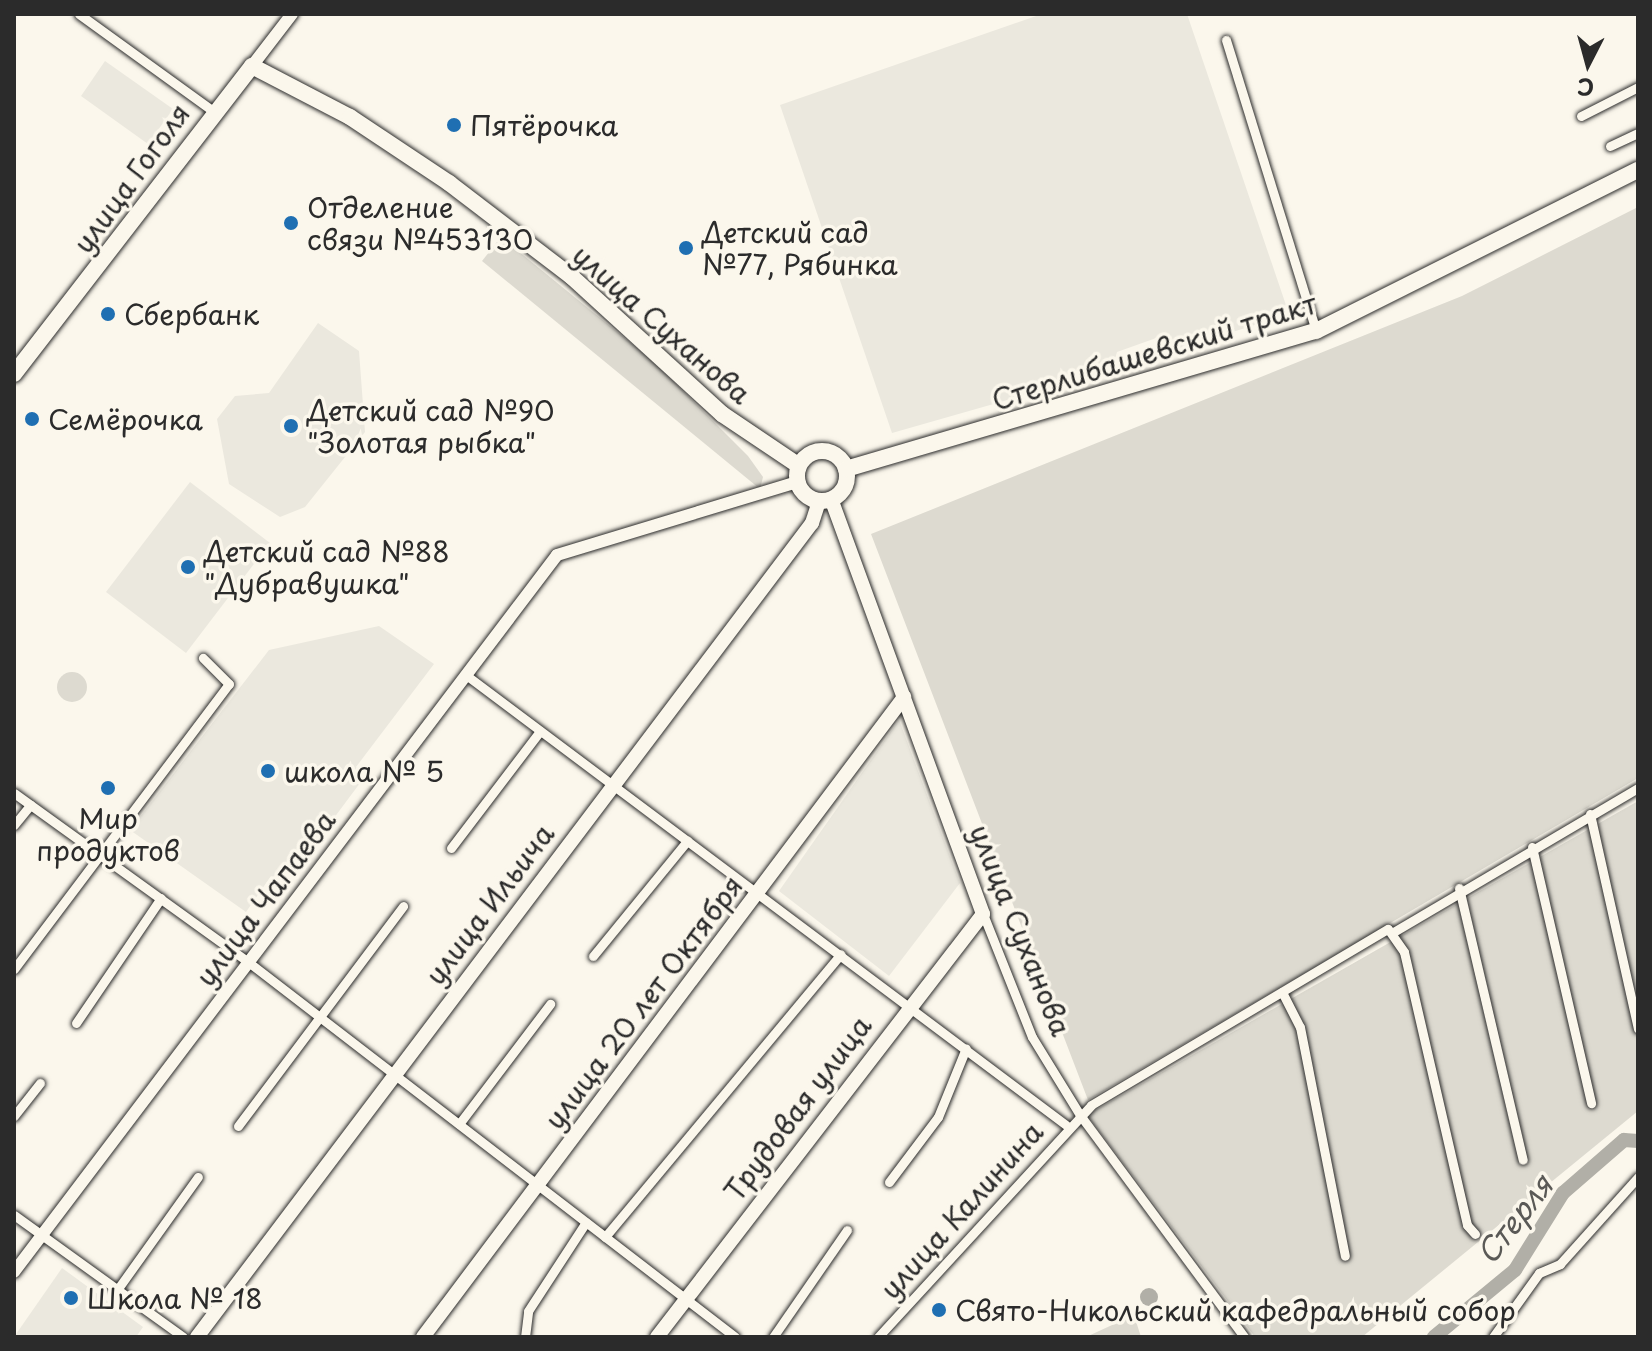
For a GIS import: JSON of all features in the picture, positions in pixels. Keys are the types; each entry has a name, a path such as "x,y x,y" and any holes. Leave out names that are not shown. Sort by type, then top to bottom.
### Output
{"main road":[{"name":"улица Гоголя","path":"14,374 213,111 252,66"},
{"name":"улица Суханова","path":"252,66 350,117 449,183 572,277 722,414 798,474 825,500 904,697 983,914"},
{"name":"Стерлибашевский тракт","path":"846,469 1316,331 1638,170"},
{"path":"798,474 826,450 846,469 843,490 825,500"},
{"name":"улица Ильича","path":"197,1337 610,784 812,523 825,500"},
{"name":"улица 20 лет Октября","path":"423,1337 759,894 904,697"},
{"name":"Трудовая улица","path":"657,1337 908,1004 983,914"}],"street":[{"path":"79,14 213,111"},
{"name":"улица Гоголя","path":"252,66 292,14"},
{"path":"1226,40 1316,331"},
{"path":"1581,116 1638,87"},
{"path":"1610,146 1638,133"},
{"name":"улица Чапаева","path":"14,1272 557,555 798,474"},
{"path":"14,969 229,684 203,658"},
{"path":"466,675 1066,1125"},
{"path":"451,848 540,731"},
{"name":"улица Калинина","path":"878,1337 1066,1125 1282,992 1395,931 1459,888 1638,788"},
{"path":"14,793 247,961 735,1337"},
{"path":"14,825 30,805"},
{"path":"1590,814 1638,1029"},
{"path":"593,956 687,841"},
{"path":"1532,847 1591,1103"},
{"path":"1459,888 1523,1160"},
{"path":"76,1023 161,898"},
{"path":"238,1126 403,906"},
{"name":"улица Суханова","path":"983,914 1032,1037 1080,1115 1244,1337"},
{"path":"1395,931 1467,1225 1475,1234"},
{"path":"605,1237 728,1085 841,954"},
{"path":"1282,992 1300,1027 1345,1256"},
{"path":"459,1124 550,1004"},
{"path":"889,1182 938,1117 966,1048"},
{"path":"14,1116 40,1083"},
{"path":"117,1290 198,1177"},
{"path":"1493,1337 1539,1273 1560,1264 1638,1177"},
{"path":"14,1215 183,1337"},
{"path":"525,1337 528,1311 586,1222"},
{"path":"773,1337 847,1230"}],"shaded area":[{"path":"1042,14 1187,14 1289,314 1179,349 1159,337 1117,352 1112,370 892,433 780,105"},
{"path":"105,61 173,109 148,144 81,96"},
{"path":"1638,207 1638,778 1088,1100 871,534 1462,296"},
{"path":"501,237 654,362 748,456 763,477 760,489 482,261"},
{"name":"Детский сад №90 \"Золотая рыбка\"","path":"318,323 359,351 365,432 305,507 280,517 229,484 217,419 235,396 269,393"},
{"name":"Детский сад №88 \"Дубравушка\"","path":"190,482 270,543 186,653 106,592"},
{"name":"школа № 5","path":"379,626 434,664 356,767 366,775 284,885 271,876 246,912 130,830 269,650"},
{"path":"72,672 78,673 86,681 86,693 78,701 72,702 66,701 58,693 57,687 58,681 66,673"},
{"path":"899,720 960,883 889,976 779,891"},
{"path":"1638,801 1638,1111 1362,1337 1255,1337 1087,1115"},
{"name":"Школа № 18","path":"62,1268 143,1327 136,1337 14,1337"},
{"path":"1149,1288 1158,1297 1149,1306 1140,1297"},
{"path":"1134,1315 1141,1337 1086,1337"}],"waterway":[{"name":"Стерля","path":"1434,1337 1515,1270 1563,1193 1624,1140 1638,1141"}],"place":[{"name":"Пятёрочка","path":"454,125"},
{"name":"Отделение связи №453130","path":"291,223"},
{"name":"Детский сад №77, Рябинка","path":"686,248"},
{"name":"Сбербанк","path":"108,314"},
{"name":"Семёрочка","path":"32,419"},
{"name":"Детский сад №90 \"Золотая рыбка\"","path":"291,426"},
{"name":"Детский сад №88 \"Дубравушка\"","path":"188,567"},
{"name":"школа № 5","path":"268,771"},
{"name":"Мир продуктов","path":"108,788"},
{"name":"Школа № 18","path":"71,1298"},
{"name":"Свято-Никольский кафедральный собор","path":"939,1310"}]}
